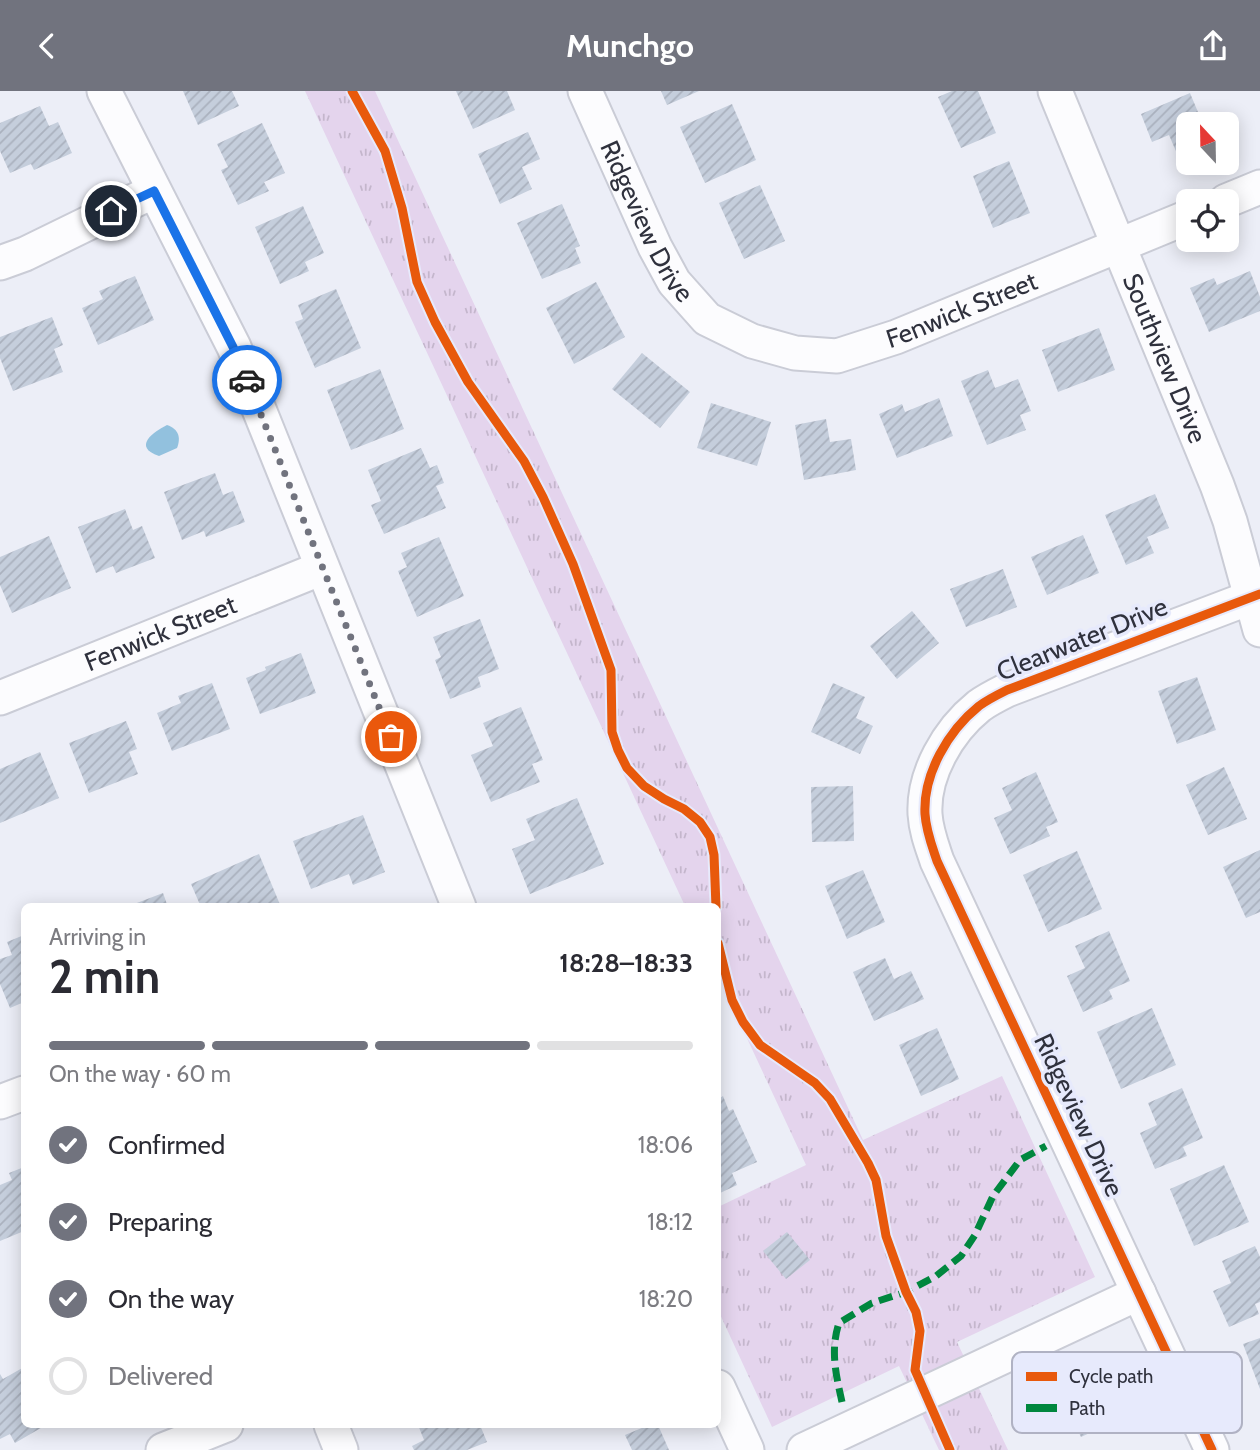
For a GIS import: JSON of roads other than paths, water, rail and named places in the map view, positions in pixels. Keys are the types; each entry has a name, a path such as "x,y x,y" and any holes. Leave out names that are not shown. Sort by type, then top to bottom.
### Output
{"street":[{"path":"104,91 233,347 457,903"},
{"name":"Ridgeview Drive","path":"585,91 674,282 708,319 730,331"},
{"name":"Southview Drive","path":"1055,91 1221,497 1256,595 1260,630"},
{"path":"1239,196 1260,187"},
{"path":"0,263 25,254 154,191"},
{"name":"Fenwick Street","path":"730,331 752,341 795,353 836,356 897,337 1176,222"},
{"name":"Fenwick Street","path":"0,698 322,568"},
{"name":"Clearwater Drive","path":"926,792 934,768 947,743 962,722 981,705 1007,690 1256,595"},
{"name":"Ridgeview Drive","path":"926,792 925,815 937,861 1166,1352"},
{"path":"0,1102 21,1094"},
{"path":"1013,1352 1139,1293"},
{"path":"804,1450 1012,1353"},
{"path":"721,1394 747,1450"},
{"path":"163,1450 218,1428"},
{"path":"332,1428 341,1450"},
{"name":"Ridgeview Drive","path":"1204,1433 1212,1450"}],"water":[{"path":"167,425 176,431 179,437 177,448 159,456 151,452 146,444 151,436"}]}
